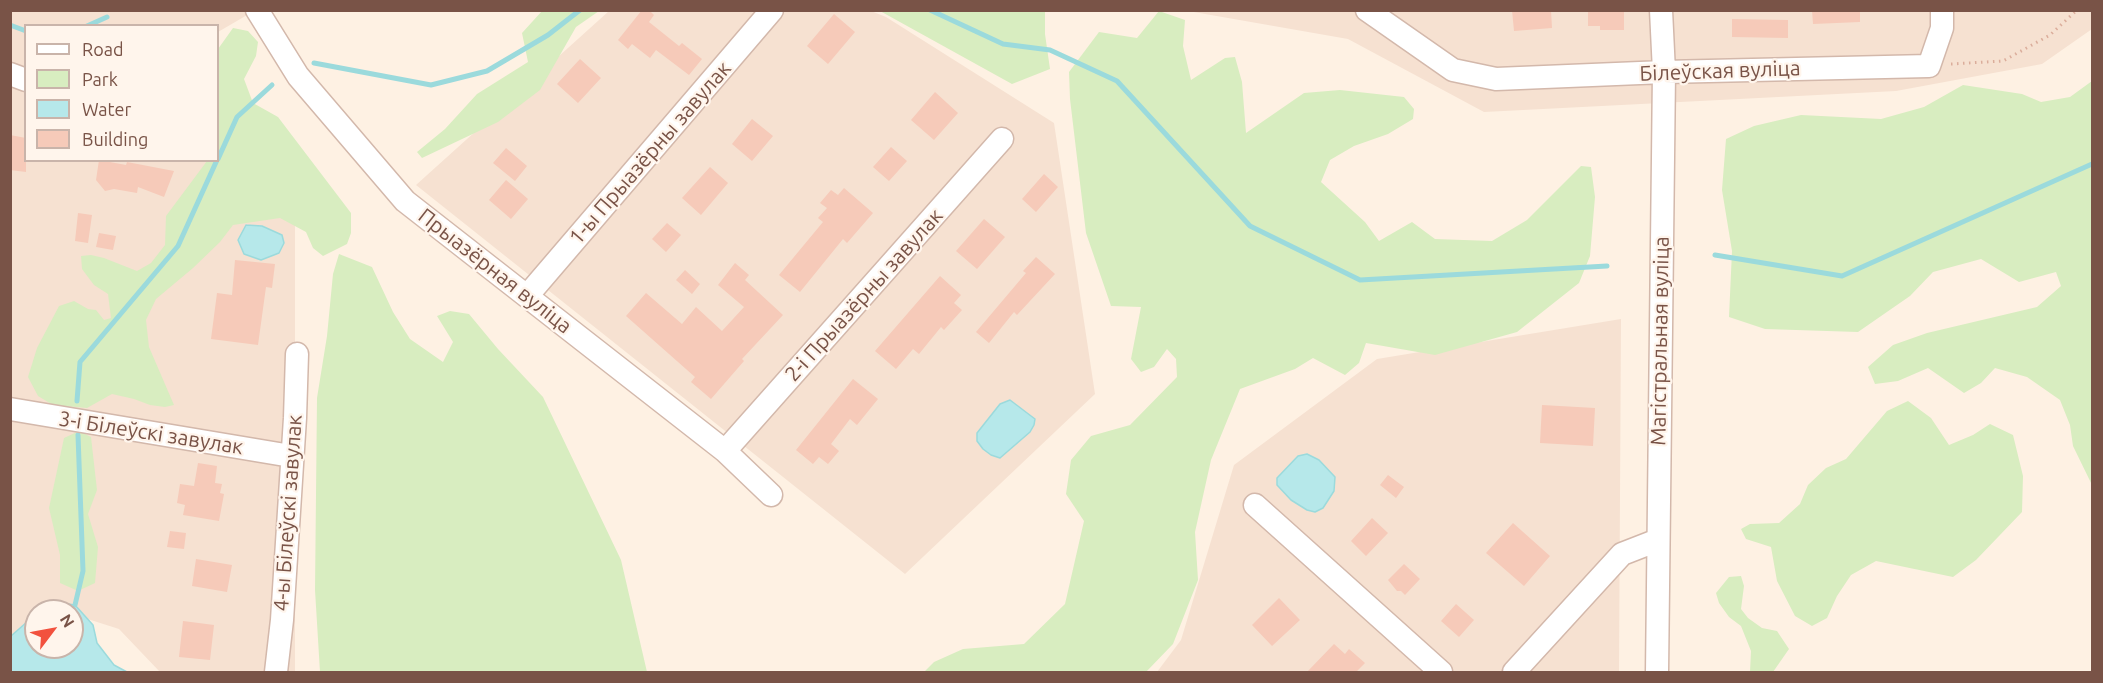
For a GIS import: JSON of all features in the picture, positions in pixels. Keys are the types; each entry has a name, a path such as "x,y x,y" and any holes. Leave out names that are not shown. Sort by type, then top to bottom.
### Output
{"street":[{"name":"Прыазёрная вуліца","path":"257,10 298,76 405,201 725,451 771,495"},
{"name":"1-ы Прыазёрны завулак","path":"527,296 772,10"},
{"name":"Білеўская вуліца","path":"1367,10 1453,70 1496,79 1664,72 1929,66"},
{"name":"Магістральная вуліца","path":"1656,672 1664,72 1661,10"},
{"path":"1929,66 1942,28 1942,10"},
{"name":"2-і Прыазёрны завулак","path":"725,451 1002,139"},
{"name":"4-ы Білеўскі завулак","path":"276,672 282,620 297,354"},
{"name":"3-і Білеўскі завулак","path":"10,409 291,456"},
{"path":"1255,504 1441,672"},
{"path":"1514,672 1622,554 1658,540"}],"path":[{"path":"1929,66 2003,61 2050,35 2077,10"}],"shaded area":[{"path":"2092,10 2092,29 2042,64 1896,91 1484,112 1348,39 1188,11"},
{"path":"11,11 254,11 219,31 219,24 24,24 24,162 219,162 219,103 295,221 295,672 160,672 119,629 84,618 84,599 24,599 24,637 11,646"},
{"path":"609,11 871,11 886,17 1054,123 1095,394 905,574 416,185"},
{"path":"1621,319 1619,672 1157,672 1181,640 1234,465 1377,359"}],"green space":[{"path":"542,11 599,11 576,27 540,90 498,122 422,158 417,152 445,129 477,94 528,62 522,33"},
{"path":"880,11 1045,11 1045,34 1050,69 1012,84"},
{"path":"1159,11 1185,20 1183,46 1191,80 1225,58 1235,57 1242,82 1246,133 1304,93 1340,90 1404,97 1414,109 1413,119 1388,134 1354,146 1330,160 1321,182 1365,222 1379,241 1412,222 1435,239 1492,241 1527,220 1581,166 1591,167 1595,197 1590,256 1579,283 1517,332 1435,355 1366,343 1359,363 1345,375 1313,358 1295,369 1240,389 1211,460 1195,532 1198,580 1173,644 1146,672 924,672 934,662 963,649 1024,644 1065,604 1084,521 1066,494 1071,460 1091,436 1130,425 1177,377 1176,359 1167,349 1154,367 1141,372 1131,359 1141,307 1111,306 1086,233 1070,99 1069,72 1099,32 1137,38"},
{"path":"233,28 248,31 258,42 256,56 244,79 253,103 278,117 351,213 351,233 347,244 323,256 313,248 306,232 280,218 233,225 220,242 193,268 156,299 146,320 149,347 174,405 165,407 150,405 112,394 87,408 53,405 38,396 28,377 37,348 59,306 74,301 88,309 96,310 104,320 111,318 108,294 94,285 82,269 81,256 91,255 104,258 137,271 151,263 165,245 166,216 206,162 219,162 219,48"},
{"path":"2092,81 2092,485 2073,446 2070,425 2060,400 2027,377 1995,368 1981,383 1964,393 1928,368 1898,381 1875,384 1868,367 1893,345 1927,333 2037,307 2061,286 2056,272 2019,282 1981,259 1933,272 1910,296 1858,332 1765,329 1729,317 1732,251 1722,190 1726,139 1754,126 1801,115 1881,119 1924,107 1963,85 2022,94 2041,102 2070,97"},
{"path":"339,254 372,267 393,312 410,339 443,362 453,342 437,316 450,311 469,314 543,397 621,560 647,672 320,672 315,590 317,398 327,336 333,274"},
{"path":"1908,401 1931,418 1949,445 1973,435 1990,424 2013,435 2023,476 2022,512 1976,560 1953,577 1876,561 1851,575 1837,596 1827,618 1812,626 1795,616 1777,581 1771,547 1746,539 1741,529 1750,524 1779,523 1800,504 1808,485 1826,468 1846,459 1887,411"},
{"path":"79,431 91,437 97,490 88,514 98,547 95,583 78,591 60,583 60,555 49,508 64,438"},
{"path":"1741,576 1744,586 1741,609 1748,618 1762,628 1777,631 1789,649 1773,672 1750,672 1751,651 1741,626 1729,617 1719,603 1716,593 1729,577"}],"water":[{"path":"246,225 262,226 282,235 284,243 279,253 261,260 244,254 238,240"},
{"path":"1010,400 1035,419 1034,425 1030,432 1000,458 983,449 977,441 977,433 1000,404"},
{"path":"1307,454 1319,460 1335,477 1334,491 1323,508 1315,512 1291,500 1277,485 1277,478 1298,456"},
{"path":"84,615 93,625 97,643 114,665 127,672 11,672 11,636 24,625 24,659 84,659"}],"building":[{"path":"642,10 649,10 654,15 649,22 679,46 682,43 702,59 689,75 656,50 650,58 632,44 628,49 618,40"},
{"path":"1512,10 1551,10 1552,28 1514,31"},
{"path":"1588,10 1624,10 1624,30 1600,30 1600,26 1588,26"},
{"path":"1812,10 1860,10 1860,22 1813,24"},
{"path":"834,14 855,32 828,64 807,46"},
{"path":"1732,19 1788,20 1788,38 1732,37"},
{"path":"580,59 601,78 578,103 557,84"},
{"path":"935,92 958,113 934,140 911,120"},
{"path":"752,119 773,136 752,161 732,144"},
{"path":"10,135 24,138 26,172 10,170"},
{"path":"891,147 907,161 889,181 873,167"},
{"path":"506,148 527,166 515,181 493,163"},
{"path":"99,162 126,165 127,162 174,171 164,197 138,187 137,193 114,189 105,191 96,180"},
{"path":"710,167 728,183 701,215 682,198"},
{"path":"1044,174 1058,187 1036,212 1022,199"},
{"path":"506,180 528,199 511,219 489,200"},
{"path":"844,188 873,213 847,243 843,239 800,292 779,275 823,222 818,218 827,208 820,203 831,190 838,195"},
{"path":"78,213 92,215 88,243 75,241"},
{"path":"984,219 1005,237 977,269 956,251"},
{"path":"667,223 681,235 666,252 652,239"},
{"path":"99,233 116,236 113,250 96,247"},
{"path":"1036,257 1055,274 1017,315 1014,312 989,343 976,332 1026,273 1023,271"},
{"path":"235,260 275,264 272,288 266,287 258,345 211,339 217,293 232,295"},
{"path":"735,263 749,275 745,280 783,315 742,359 744,361 711,399 691,382 695,377 626,316 646,293 682,324 696,307 722,331 744,307 718,285"},
{"path":"685,270 700,284 692,294 676,280"},
{"path":"940,276 961,295 954,303 962,310 944,330 941,327 919,354 913,349 896,369 875,351"},
{"path":"853,379 878,399 857,425 850,419 831,444 839,451 828,464 819,457 813,464 796,450"},
{"path":"1542,405 1595,408 1593,446 1540,443"},
{"path":"198,463 217,466 215,483 222,484 220,493 224,494 219,521 183,515 185,505 177,503 180,484 194,486"},
{"path":"1388,475 1404,487 1396,498 1380,485"},
{"path":"1372,518 1388,533 1366,556 1351,541"},
{"path":"1513,523 1550,556 1524,586 1486,553"},
{"path":"170,531 186,533 184,549 167,547"},
{"path":"196,559 232,565 227,592 192,586"},
{"path":"1404,564 1420,579 1405,595 1397,591 1388,580"},
{"path":"1279,598 1300,620 1272,646 1252,625"},
{"path":"1456,604 1474,620 1459,637 1441,621"},
{"path":"183,621 214,625 210,660 179,657"},
{"path":"1334,644 1345,654 1349,649 1365,663 1356,672 1307,672"}],"waterway":[{"path":"314,63 431,85 487,71 548,35 580,10"},
{"path":"930,10 1003,44 1050,50 1117,81 1250,226 1360,280 1607,266"},
{"path":"91,24 107,17"},
{"path":"10,25 24,30"},
{"path":"219,157 237,117 272,85"},
{"path":"77,401 80,362 178,246 216,162"},
{"path":"1715,255 1842,276 2092,164"},
{"path":"76,599 83,571 78,435"}]}
